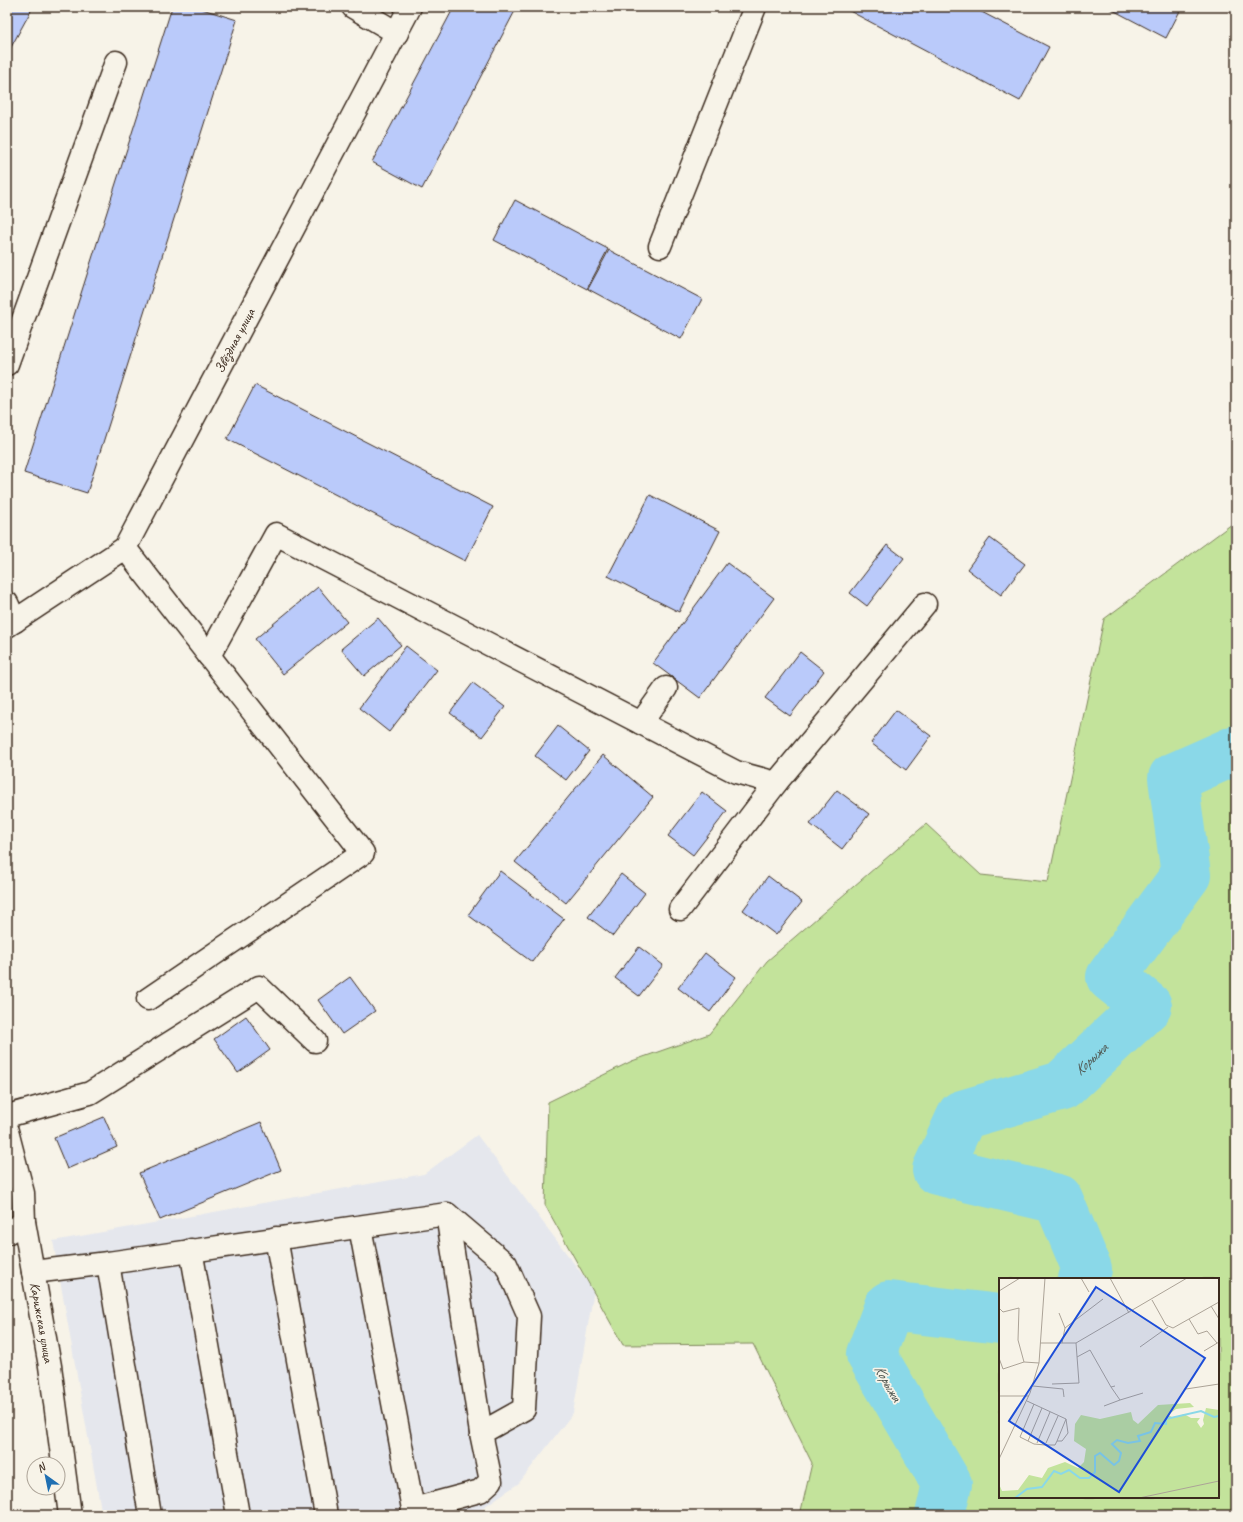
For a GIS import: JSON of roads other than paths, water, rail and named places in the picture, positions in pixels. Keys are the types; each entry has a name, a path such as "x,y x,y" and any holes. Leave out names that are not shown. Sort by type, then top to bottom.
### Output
{"street":[{"path":"353,7 397,33"},
{"name":"Звёздная улица","path":"10,617 125,548 410,7"},
{"path":"660,246 755,7"},
{"path":"7,364 116,62"},
{"path":"209,656 276,534 736,772 776,783"},
{"path":"125,548 363,854 148,1000"},
{"path":"680,909 776,783 924,604"},
{"path":"641,723 666,688"},
{"path":"7,1116 90,1093 259,987 315,1041"},
{"name":"Карижская улица","path":"7,1131 23,1193 16,1228 33,1272 50,1366 70,1515"},
{"path":"360,1227 412,1512 480,1491 491,1482 481,1433 447,1214"},
{"path":"33,1272 108,1263 447,1214 506,1264 529,1316 524,1408 481,1433"},
{"path":"276,1238 326,1515"},
{"path":"190,1250 238,1515"},
{"path":"108,1263 150,1515"}],"waterway":[{"name":"Корыжа","path":"1083,1278 1087,1269 1058,1199 937,1170 962,1115 1062,1086 1147,1006 1111,977 1186,875 1173,778 1236,750"},
{"name":"Корыжа","path":"940,1515 947,1484 871,1354 889,1306 999,1319"}]}
